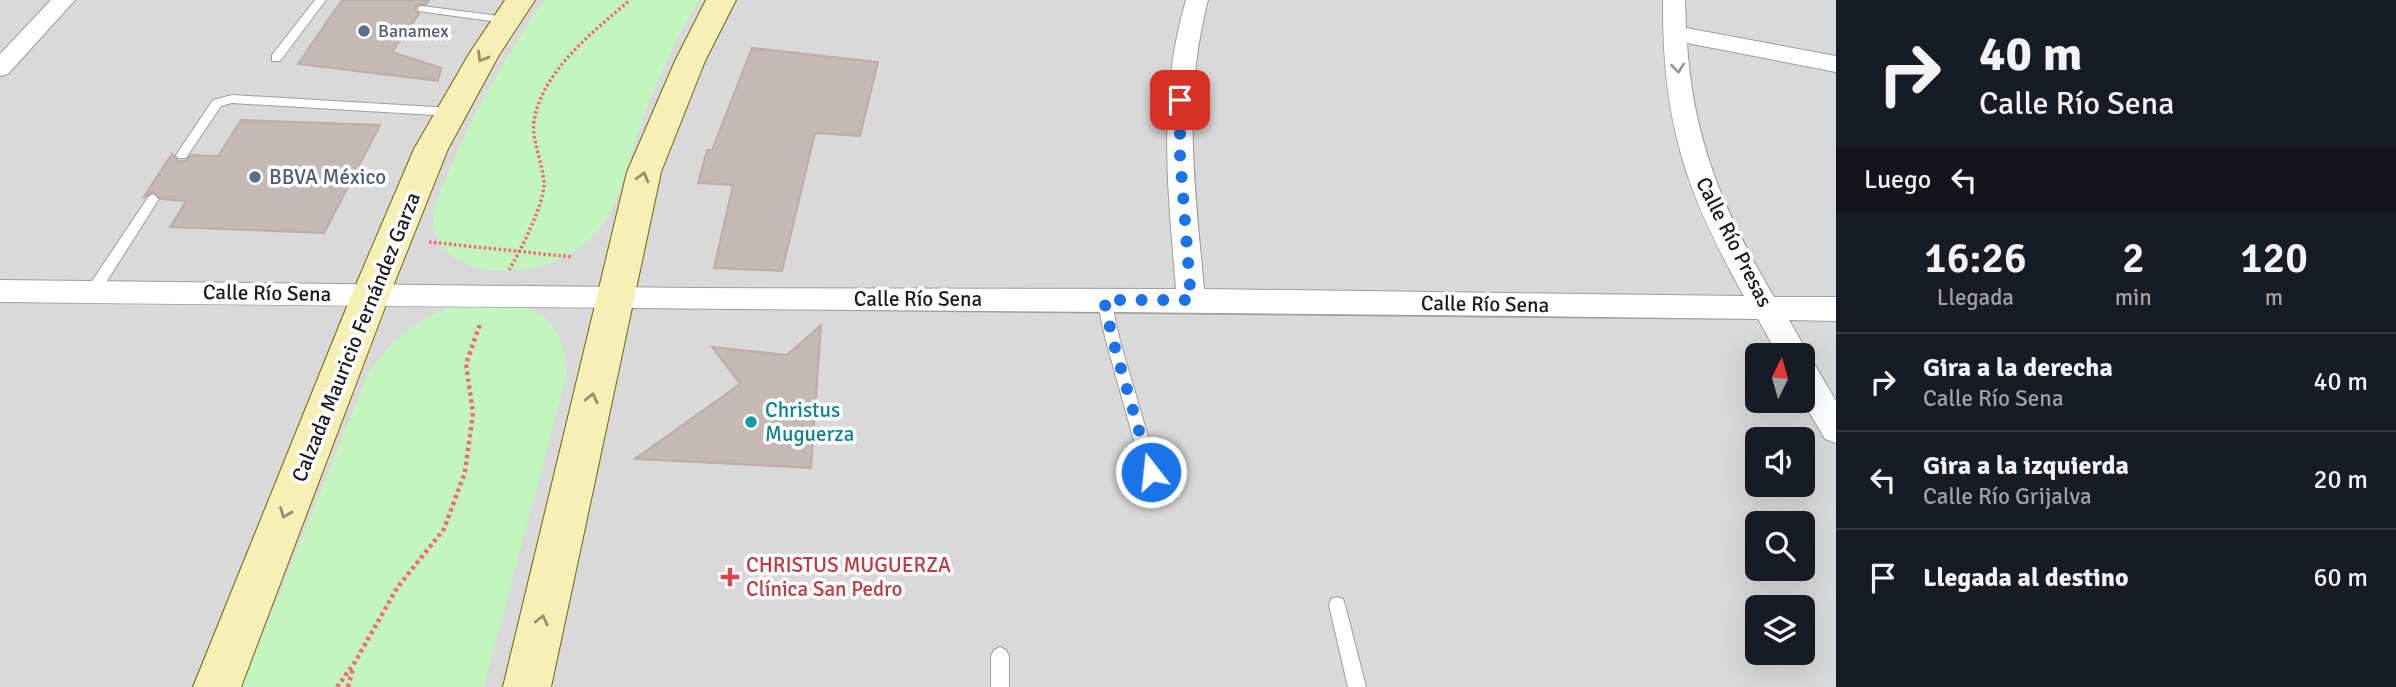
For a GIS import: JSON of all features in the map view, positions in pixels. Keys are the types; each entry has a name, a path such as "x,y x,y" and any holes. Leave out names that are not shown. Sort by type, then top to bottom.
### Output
{"main road":[{"path":"527,687 643,172 690,61 721,0"},
{"name":"Calzada Mauricio Fernández Garza","path":"217,687 371,294 431,149 513,10"}],"street":[{"path":"0,68 64,0"},
{"path":"1191,300 1180,155 1180,73 1186,35 1197,0"},
{"name":"Calle Río Presas","path":"1674,0 1674,33 1682,110 1693,157 1711,207 1787,343"},
{"path":"1674,33 1836,64"},
{"name":"Calle Río Sena","path":"0,291 1191,300 1836,309"},
{"path":"1815,393 1836,429"}],"lane":[{"path":"276,58 321,0"},
{"path":"422,9 513,10"},
{"path":"182,155 217,103 232,99 451,112"},
{"path":"93,292 153,199"},
{"path":"1104,300 1113,341 1158,498"},
{"path":"1337,605 1357,687"},
{"path":"1000,656 1000,687"}],"path":[{"path":"337,687 355,662 397,588 444,529 465,472 473,413 466,364 479,324 520,252 544,187 534,122 548,86 576,47 630,0"},
{"path":"428,242 573,257"},
{"path":"348,687 355,662"}],"shaded area":[{"path":"0,0 1836,0 1836,687 0,687"}],"green space":[{"path":"544,0 699,0 660,76 618,195 597,232 566,256 541,266 515,271 479,268 457,259 440,244 435,233 434,209 479,107 516,42"},
{"path":"473,302 511,306 540,314 558,335 567,374 484,687 242,687 369,371 391,345 426,318"}],"building":[{"name":"Banamex","path":"342,0 429,0 426,4 416,5 415,11 419,14 392,52 441,68 438,81 298,64"},
{"path":"752,48 878,62 860,136 815,133 782,271 714,268 733,185 698,183 707,150 712,150"},
{"name":"BBVA México","path":"241,120 380,125 324,233 170,227 186,201 161,199 152,192 143,198 172,154 178,161 186,161 191,155 218,156"},
{"name":"Christus Muguerza","path":"821,325 811,468 635,459 740,384 712,347 787,355"}],"place":[{"name":"Banamex","path":"364,31"},
{"name":"BBVA México","path":"255,177"},
{"name":"Christus Muguerza","path":"751,422"},
{"name":"CHRISTUS MUGUERZA Clínica San Pedro","path":"730,577"}],"route":[{"path":"1151,472 1113,341 1104,300 1191,300 1180,155 1180,100"}]}
